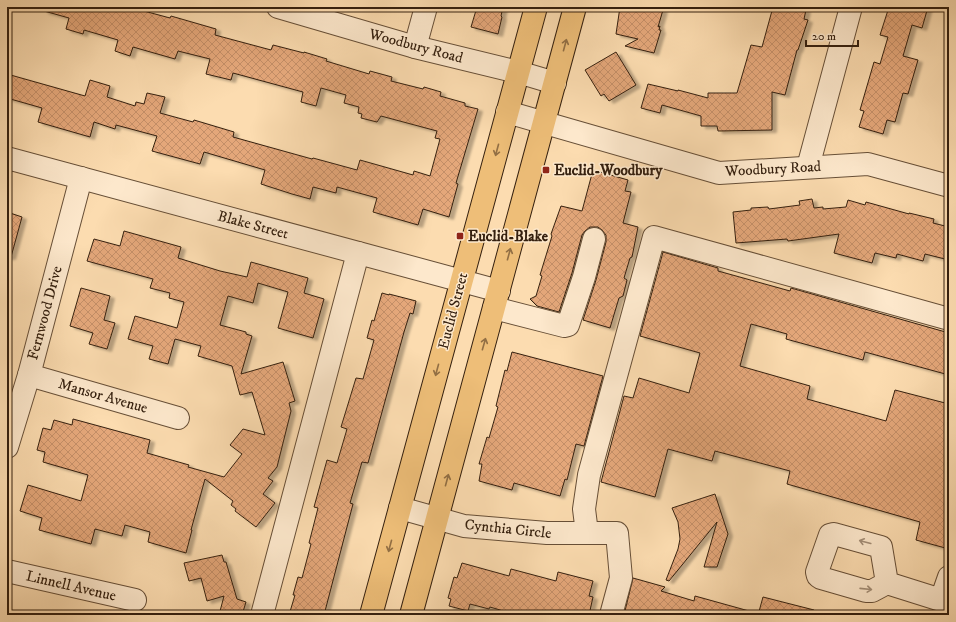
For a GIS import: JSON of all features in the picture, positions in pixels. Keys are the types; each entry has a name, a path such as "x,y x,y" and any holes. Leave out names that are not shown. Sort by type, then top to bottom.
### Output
{"main road":[{"name":"Euclid Street","path":"371,615 536,7"},
{"path":"411,615 575,7"}],"street":[{"name":"Woodbury Road","path":"278,7 310,11 415,47 518,72 555,83"},
{"path":"415,47 426,7"},
{"path":"808,167 851,7"},
{"name":"Woodbury Road","path":"507,112 719,173 868,164 949,186"},
{"name":"Blake Street","path":"7,158 461,281 497,300 564,326 568,325 584,277 594,239"},
{"name":"Fernwood Drive","path":"7,447 29,375 81,178"},
{"path":"587,534 584,509 588,475 654,238 949,319"},
{"path":"262,615 358,253"},
{"name":"Mansor Avenue","path":"29,375 178,418"},
{"name":"Cynthia Circle","path":"400,508 472,526 547,534 617,533 621,578 611,615"},
{"name":"Linnell Avenue","path":"7,571 135,600"},
{"path":"886,583 942,600 949,577"}],"building":[{"path":"44,7 129,7 170,18 171,16 216,29 215,35 271,50 273,45 304,52 327,59 326,61 369,74 370,71 392,77 391,81 423,89 424,87 441,92 440,96 465,103 465,106 478,109 456,183 458,184 449,217 423,209 418,225 373,212 377,198 337,187 336,193 313,187 310,199 261,184 265,170 204,152 200,164 152,151 157,136 116,125 115,129 94,122 90,137 38,122 42,108 7,98 7,74 85,96 90,80 110,86 107,97 135,106 136,102 144,104 147,93 165,97 160,113 193,122 194,120 234,132 233,137 357,170 360,160 413,175 414,171 430,176 440,139 435,138 437,131 381,116 377,122 361,118 362,114 358,113 359,107 344,103 346,95 321,88 316,106 301,102 303,92 233,73 231,80 206,74 210,59 178,51 175,59 133,47 130,56 115,51 118,40 84,30 83,34 66,29 69,18 44,11"},
{"path":"477,7 503,7 498,34 471,27"},
{"path":"620,7 652,7 663,10 658,27 660,26 659,30 661,30 654,53 625,46 638,39 616,34"},
{"path":"773,7 794,7 806,10 804,19 808,20 797,50 785,95 772,92 772,130 718,131 717,126 701,126 701,116 662,105 660,113 641,108 648,84 708,98 708,93 737,93 751,45 762,47"},
{"path":"889,7 928,7 922,28 912,25 903,56 918,60 908,94 903,93 895,122 887,120 883,134 859,127 864,111 860,110 874,62 880,64 888,37 880,35"},
{"path":"616,52 636,85 609,101 604,94 601,96 585,70"},
{"path":"593,170 628,180 625,191 631,192 623,223 638,227 632,257 630,258 624,278 627,280 623,296 619,298 610,328 583,320 606,242 606,235 598,227 590,227 582,235 572,273 559,312 537,306 530,299 536,296 542,276 540,275 552,236 551,234 561,206 582,211"},
{"path":"812,199 814,208 823,207 823,209 846,207 848,200 865,205 866,202 909,214 934,219 933,223 949,227 949,260 925,254 923,261 897,254 896,258 875,253 872,263 834,253 839,234 788,241 787,239 736,243 733,212 751,210 751,208 768,207 769,209 800,205 799,201"},
{"path":"7,212 22,217 11,257 7,257"},
{"path":"124,231 181,247 178,258 220,271 247,277 251,262 308,278 304,293 324,299 313,338 278,328 288,292 258,283 253,303 228,296 220,325 246,332 246,334 252,336 241,374 283,362 295,401 289,403 291,411 277,467 268,478 273,481 263,494 275,503 256,527 235,511 236,509 231,505 233,501 205,479 186,553 148,542 150,532 125,525 122,536 95,529 91,544 39,530 42,518 20,511 28,485 81,501 88,475 43,462 45,452 37,450 43,428 51,430 54,420 72,425 73,419 150,440 147,453 224,477 242,454 230,445 243,429 265,435 252,392 240,395 232,366 198,356 201,346 175,339 168,364 149,359 153,346 128,339 135,316 177,328 184,302 169,298 170,293 150,288 153,279 87,261 94,239 120,246"},
{"path":"663,252 718,268 718,271 790,291 791,288 949,333 949,375 865,352 863,360 786,339 787,334 751,324 740,366 810,386 807,399 886,421 895,390 949,404 949,549 916,540 920,522 787,484 790,471 715,451 712,461 668,449 655,497 601,482 624,396 633,398 639,378 689,393 700,353 640,336"},
{"path":"81,288 110,296 104,320 115,323 107,349 89,344 93,333 70,326"},
{"path":"382,293 416,301 413,314 410,313 404,332 368,463 362,462 350,503 353,504 324,615 289,615 295,595 293,595 298,577 302,578 311,544 309,543 318,508 314,507 327,460 337,463 347,429 341,427 356,378 363,379 374,340 367,338 372,320 374,321"},
{"path":"512,352 603,376 584,446 576,444 567,480 565,479 560,496 514,483 512,490 479,481 482,464 479,464 487,437 489,438 498,407 496,406 505,370 507,371"},
{"path":"715,494 728,534 717,567 704,567 717,522 669,581 666,580 678,549 680,539 678,522 672,508"},
{"path":"222,555 224,562 226,562 237,599 246,602 242,615 219,615 224,596 207,601 201,578 189,581 184,563"},
{"path":"462,563 509,576 511,569 556,581 558,572 593,581 589,596 593,597 589,615 517,615 490,607 489,609 470,604 468,611 449,606 451,599 448,598 454,577 457,578"},
{"path":"633,578 665,587 661,591 694,601 695,596 749,611 749,615 624,615"},
{"path":"763,597 814,610 813,615 758,615"}],"place":[{"name":"Euclid-Woodbury","path":"546,170"},
{"name":"Euclid-Blake","path":"460,236"}]}
